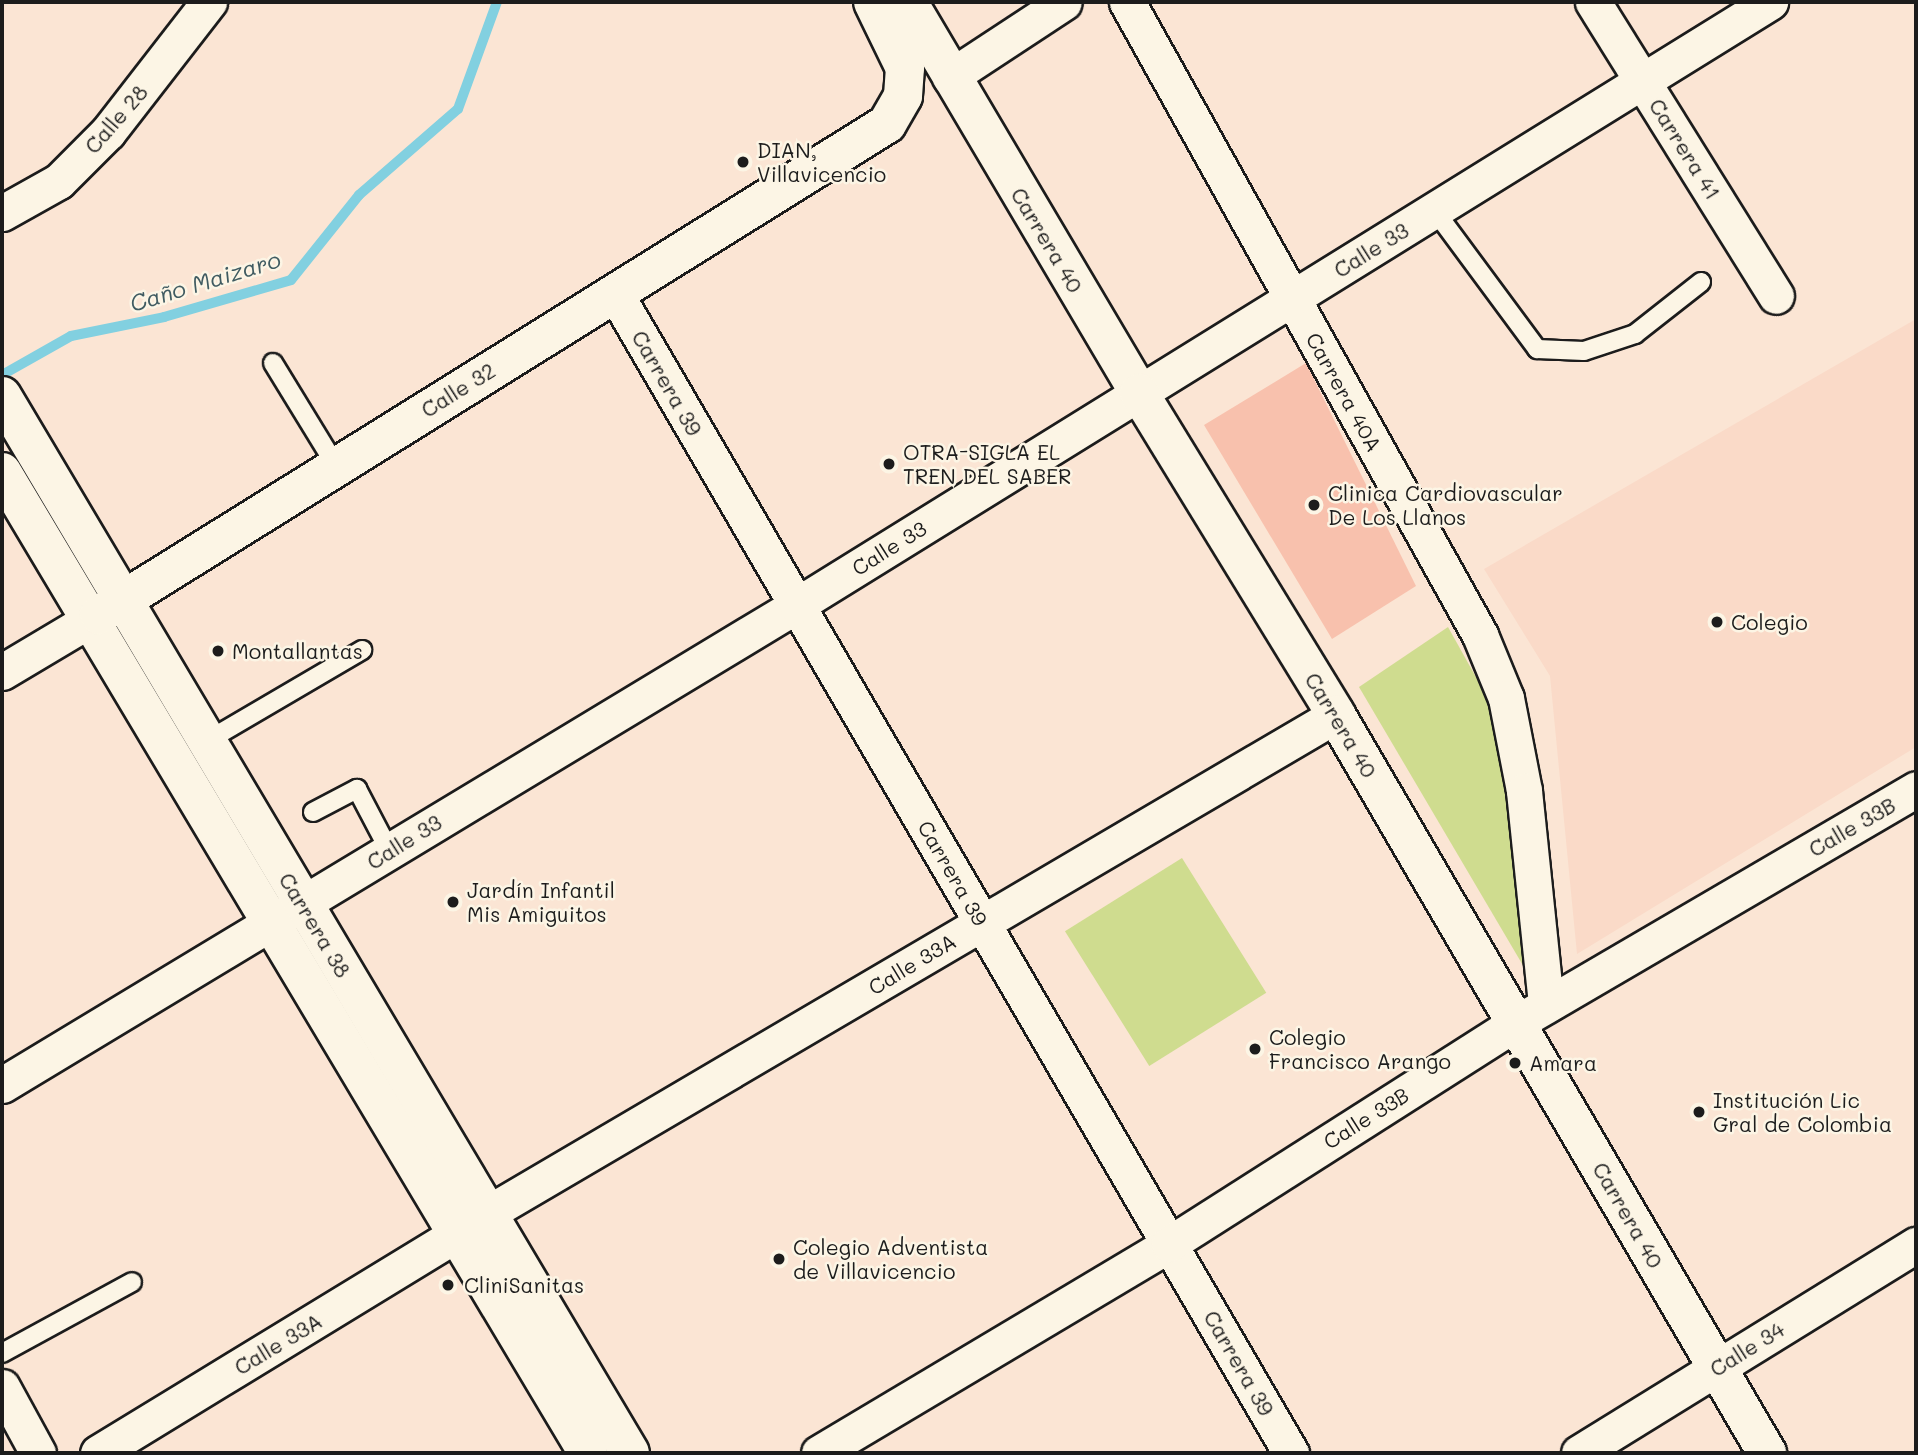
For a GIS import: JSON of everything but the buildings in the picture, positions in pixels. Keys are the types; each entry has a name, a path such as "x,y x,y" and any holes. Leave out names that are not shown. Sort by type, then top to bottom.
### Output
{"street":[{"name":"Calle 28","path":"2,214 59,181 108,132 209,2"},
{"name":"Calle 32","path":"2,672 107,610 887,124 903,96 905,68 873,2"},
{"name":"Carrera 40","path":"908,2 1139,393 1336,715 1531,1014 1717,1368 1767,1453"},
{"path":"950,77 1064,2"},
{"name":"Carrera 40A","path":"1126,2 1480,635 1506,698 1524,791 1531,1014"},
{"name":"Carrera 41","path":"1593,2 1776,296"},
{"name":"Calle 33","path":"2,1085 288,915 389,850 797,605 1770,2"},
{"name":"Carrera 39","path":"615,293 1291,1453"},
{"name":"Carrera 38","path":"2,396 21,429 107,610 288,915 457,1234 588,1453"},
{"name":"Carrera 38","path":"2,472 207,741 288,915 488,1213 630,1453"},
{"name":"Calle 33A","path":"488,1213 1336,715"},
{"name":"Calle 33B","path":"819,1453 1169,1244 1531,1014 1916,789"},
{"name":"Calle 33A","path":"98,1453 457,1234"},
{"name":"Calle 34","path":"1579,1453 1916,1245"},
{"path":"2,1387 38,1453"}],"lane":[{"path":"1434,211 1537,349 1584,351 1635,334 1700,282"},
{"path":"273,363 336,466"},
{"path":"207,741 362,650"},
{"path":"313,812 357,789 389,850"},
{"path":"2,1353 132,1282"}],"shaded area":[{"name":"Colegio","path":"1916,319 1916,747 1577,954 1550,676 1484,569"}],"green space":[{"path":"1448,627 1501,722 1534,984 1359,687"},
{"path":"1182,858 1266,993 1149,1066 1065,931"}],"waterway":[{"name":"Caño Maizaro","path":"2,375 71,336 164,317 291,280 359,195 458,109 497,2"}],"place":[{"name":"DIAN, Villavicencio","path":"743,162"},
{"name":"OTRA-SIGLA EL TREN DEL SABER","path":"889,464"},
{"name":"Clinica Cardiovascular De Los Llanos","path":"1314,505"},
{"name":"Colegio","path":"1717,622"},
{"name":"Montallantas","path":"218,651"},
{"name":"Jardín Infantil Mis Amiguitos","path":"453,902"},
{"name":"Colegio Francisco Arango","path":"1255,1049"},
{"name":"Amara","path":"1515,1063"},
{"name":"Institución Lic Gral de Colombia","path":"1699,1112"},
{"name":"Colegio Adventista de Villavicencio","path":"779,1259"},
{"name":"CliniSanitas","path":"448,1285"}]}
